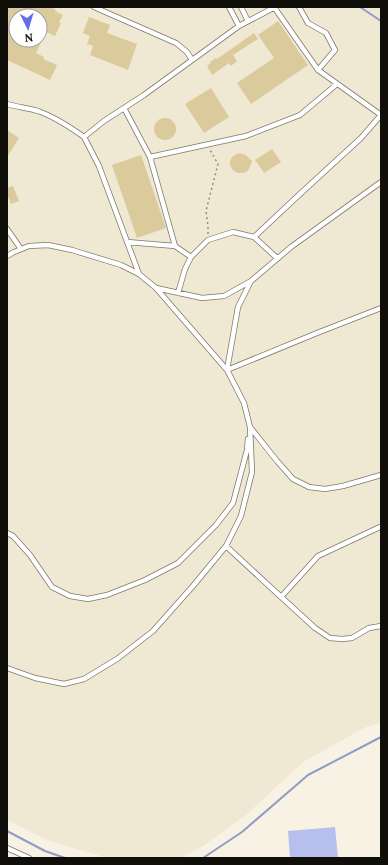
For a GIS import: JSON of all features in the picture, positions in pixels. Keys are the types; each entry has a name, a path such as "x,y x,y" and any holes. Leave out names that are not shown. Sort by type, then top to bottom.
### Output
{"lane":[{"path":"94,7 176,43 187,52 192,60"},
{"path":"229,7 238,26"},
{"path":"241,7 248,22"},
{"path":"84,137 104,121 144,95 238,26 274,7 318,70 381,115 361,138 254,237"},
{"path":"299,7 308,23 326,33 335,50 318,70"},
{"path":"150,157 246,136 300,115 337,84"},
{"path":"7,104 36,111 56,119 84,137 99,166 139,274"},
{"path":"124,108 150,157 175,246"},
{"path":"156,288 202,298 224,296 251,281 291,247 381,182"},
{"path":"7,229 21,249"},
{"path":"178,293 185,269 191,257 208,240 233,232 254,237 278,258"},
{"path":"127,242 175,246 191,257"},
{"path":"7,256 29,246 48,245 72,250 121,265 139,274 156,288 227,370 244,403 250,427 252,472 241,516 226,546 153,631 117,660 84,679 64,684 35,678 7,668"},
{"path":"227,370 238,307 251,281"},
{"path":"227,370 381,308"},
{"path":"250,427 293,479 309,488 324,489 343,486 381,475"},
{"path":"7,533 12,536 30,555 52,587 70,596 88,599 94,598 107,595 145,580 178,563 216,525 233,503 247,450 250,427"},
{"path":"281,597 318,556 380,527"},
{"path":"226,546 315,628 330,638 352,638 369,628 381,626"},
{"path":"7,848 29,858"}],"path":[{"path":"207,144 218,164 206,211 208,240"}],"shaded area":[{"path":"7,7 381,7 381,723 366,727 303,762 246,815 203,846 180,858 108,858 49,841 7,820"},
{"path":"335,827 338,858 290,858 288,831"}],"building":[{"path":"7,7 51,7 63,15 59,22 61,23 55,36 48,33 48,8 8,8 8,48 38,48 36,53 44,57 43,59 57,65 50,80 7,60"},
{"path":"89,17 110,25 107,33 137,44 128,70 90,55 93,46 87,44 90,36 83,33"},
{"path":"278,21 308,65 251,104 237,83 274,58 258,35"},
{"path":"254,33 258,39 233,55 237,61 231,66 229,63 212,75 207,66 211,63 210,62 216,58 217,59"},
{"path":"211,88 229,117 204,133 185,104"},
{"path":"165,118 173,121 176,129 173,137 165,140 157,137 154,129 157,121"},
{"path":"7,130 19,138 7,157"},
{"path":"272,149 281,162 264,173 255,160"},
{"path":"239,153 246,155 252,161 246,172 238,173 232,169 230,165 232,157"},
{"path":"141,155 166,228 137,238 112,165"},
{"path":"13,186 19,201 11,204 7,194 7,188"}],"waterway":[{"path":"360,7 381,21"},
{"path":"203,858 242,832 308,775 381,737"},
{"path":"7,831 45,851 65,858"}]}
